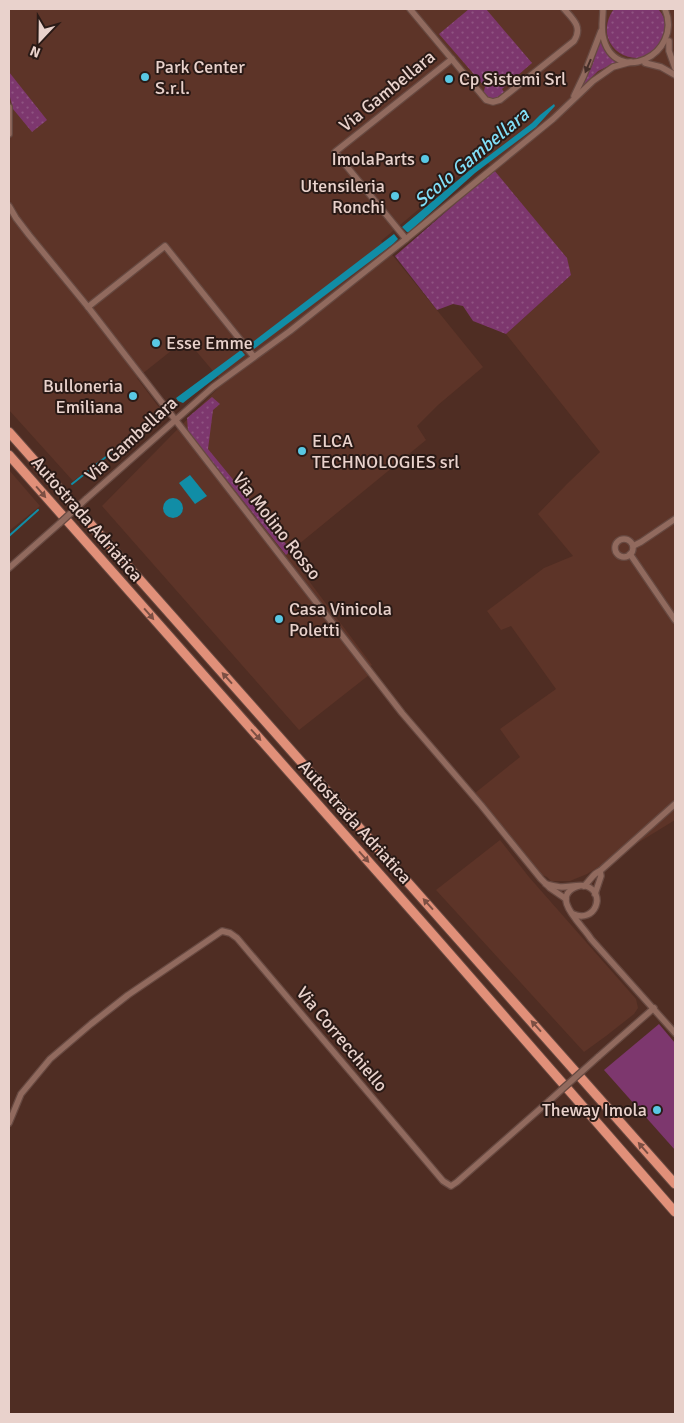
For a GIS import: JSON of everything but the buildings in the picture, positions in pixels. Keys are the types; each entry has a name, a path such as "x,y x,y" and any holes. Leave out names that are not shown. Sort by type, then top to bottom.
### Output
{"highway":[{"name":"Autostrada Adriatica","path":"9,432 675,1184"},
{"name":"Autostrada Adriatica","path":"9,455 675,1212"}],"street":[{"path":"410,9 486,100 493,102 500,100 574,41 578,30 575,22 564,9"},
{"path":"603,9 602,30 606,45 610,51 616,56 631,62 643,62 661,67 675,75"},
{"path":"603,18 608,9"},
{"path":"665,9 672,25 669,51 675,68"},
{"name":"Via Gambellara","path":"572,100 602,30"},
{"path":"643,62 661,53 669,41"},
{"name":"Via Gambellara","path":"406,239 335,152 452,59"},
{"name":"Via Gambellara","path":"9,568 213,387 290,331 406,239 554,119 592,81 613,67 631,62"},
{"path":"9,107 9,134"},
{"name":"Via Molino Rosso","path":"9,206 29,236 88,307 402,713 546,884 566,899"},
{"path":"88,307 165,246 254,356"},
{"path":"633,546 626,539 618,541 616,551 625,557 630,554 633,546 675,519"},
{"path":"630,554 675,620"},
{"path":"675,804 600,871 596,872 588,883 570,890 566,899 566,905 572,914 587,925 591,939 675,1033"},
{"path":"587,925 597,904 596,894 601,876 600,871"},
{"path":"546,884 561,887 589,887 596,894"},
{"path":"572,914 582,917 592,913"},
{"name":"Via Correcchiello","path":"9,1123 21,1094 50,1059 128,995 222,931 230,932 237,938 443,1181 451,1186 654,1008"}],"shaded area":[{"path":"9,9 675,9 675,820 587,874 570,881 551,881 539,874 475,793 520,757 500,729 556,689 511,626 501,630 487,611 544,568 573,556 538,514 600,452 506,334 571,275 566,258 482,156 381,241 483,367 438,405 417,426 426,440 288,553 372,665 365,670 369,675 299,730 102,506 223,383 186,339 137,378 161,410 110,454 73,481 9,410"},
{"path":"469,9 486,9 532,63 502,89 504,92 497,98 490,100 483,95 485,87 439,34"},
{"path":"614,9 658,9 664,17 665,26 664,35 656,51 650,55 636,58 622,54 611,45 607,26"},
{"path":"600,41 606,52 619,61 598,71 582,87 592,66"},
{"path":"9,72 47,120 32,132 13,109 9,93"},
{"path":"494,170 567,258 571,275 506,334 473,321 463,306 453,304 437,310 395,256"},
{"path":"212,397 220,404 213,410 208,449 291,550 286,555 188,431 187,418"},
{"path":"9,470 40,506 9,531"},
{"path":"500,840 529,877 636,999 638,1008 634,1014 584,1052 436,890"},
{"name":"Theway Imola","path":"659,1024 675,1043 675,1150 604,1070"}],"water":[{"path":"554,104 555,106 536,127 475,173 409,232 402,227 470,170"},
{"path":"394,234 398,239 393,244 254,349 250,344"},
{"path":"241,350 245,355 183,403 178,401 176,398"},
{"path":"190,475 207,496 195,504 179,483"},
{"path":"169,498 177,498 183,504 183,512 177,518 169,518 163,512 163,504"}],"waterway":[{"name":"Scolo Gambellara","path":"72,484 161,413"},
{"name":"Scolo Gambellara","path":"9,536 38,510"}],"place":[{"name":"Park Center S.r.l.","path":"145,77"},
{"name":"Cp Sistemi Srl","path":"449,79"},
{"name":"ImolaParts","path":"425,159"},
{"name":"Utensileria Ronchi","path":"395,196"},
{"name":"Esse Emme","path":"156,343"},
{"name":"Bulloneria Emiliana","path":"133,396"},
{"name":"ELCA TECHNOLOGIES srl","path":"302,451"},
{"name":"Casa Vinicola Poletti","path":"279,619"},
{"name":"Theway Imola","path":"657,1110"}]}
